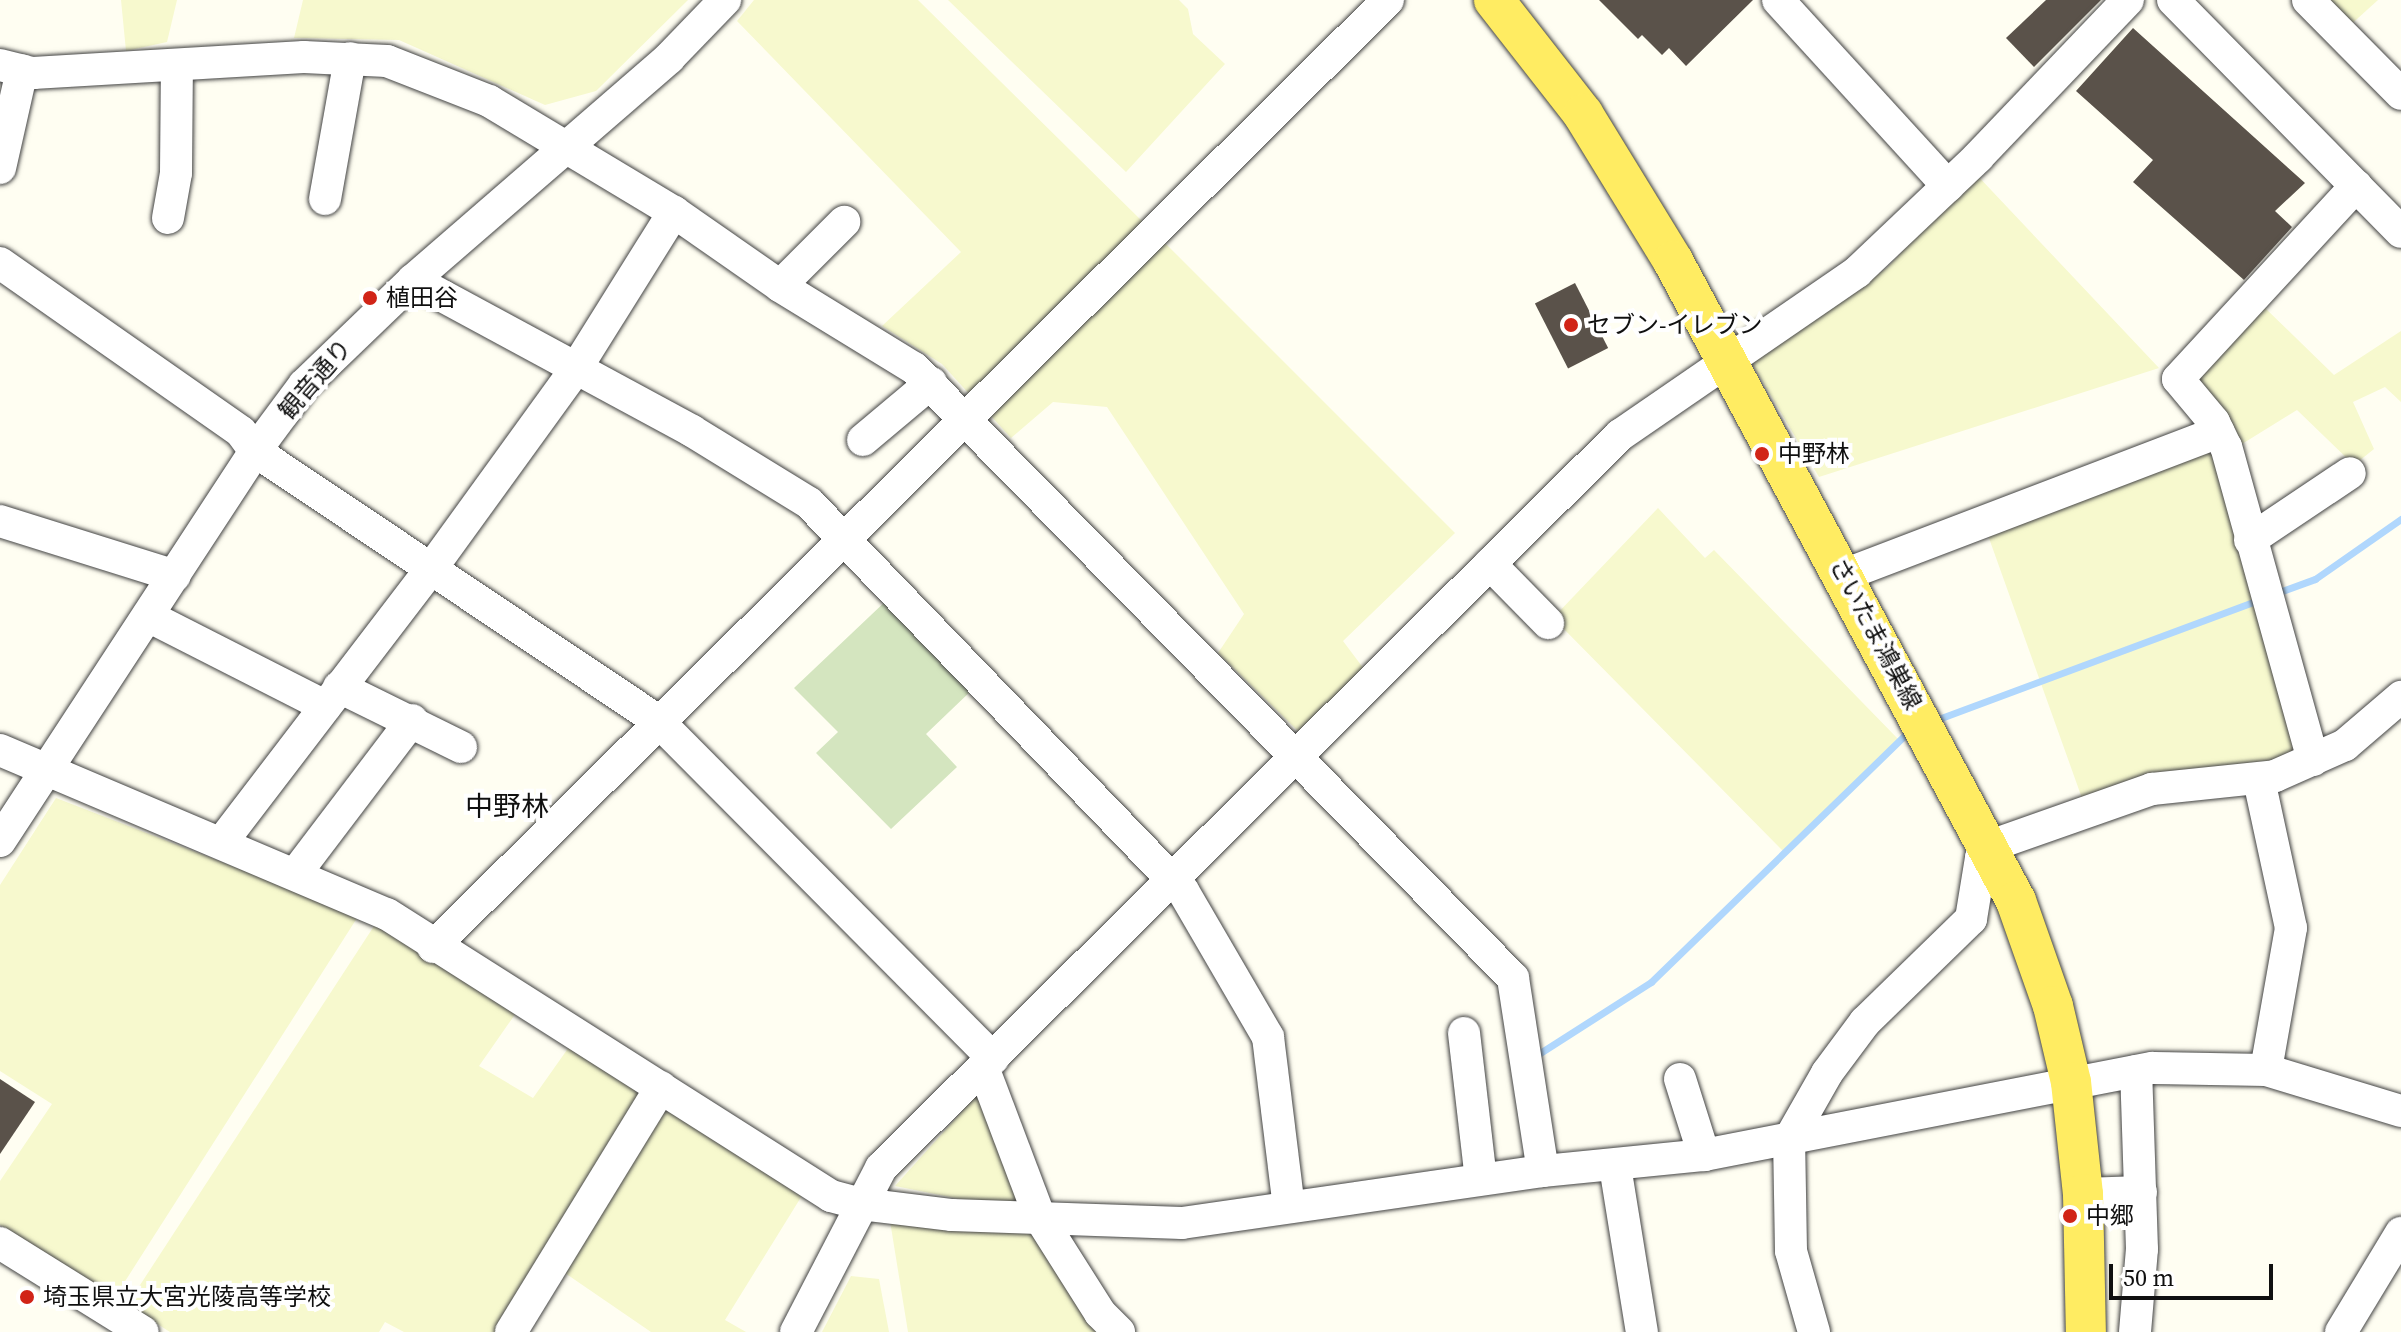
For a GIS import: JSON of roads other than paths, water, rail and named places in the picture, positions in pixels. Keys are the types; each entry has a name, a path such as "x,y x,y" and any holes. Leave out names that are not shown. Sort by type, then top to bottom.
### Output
{"main road":[{"name":"さいたま鴻巣線","path":"1494,0 1583,114 1730,363 1990,846 2036,953 2071,1082 2083,1194 2086,1332"}],"street":[{"name":"観音通り","path":"0,841 255,451 304,385 413,280 669,58 725,0"},
{"path":"433,947 657,720 1388,0"},
{"path":"1778,0 1948,186"},
{"path":"796,1332 881,1168 1620,435 1730,363 1857,272 1948,186 2128,0"},
{"path":"2173,0 2399,226"},
{"path":"2308,0 2401,94"},
{"path":"325,199 350,58"},
{"path":"0,168 11,68 122,71 177,65 350,58 387,61 438,78 564,146 674,212 780,286 914,368 966,416 1513,978 1543,1171"},
{"path":"168,218 176,173 177,65"},
{"path":"2313,760 2219,432 2178,379 2356,186"},
{"path":"222,842 431,569 577,367 674,212"},
{"path":"780,286 844,222"},
{"path":"0,263 241,432 255,451 657,720 988,1062 1040,1218 1100,1313 1119,1332"},
{"path":"413,280 577,367 809,503 841,541 1172,880 1268,1037 1289,1207"},
{"path":"863,440 931,383"},
{"path":"1844,575 2219,432"},
{"path":"2250,540 2350,473"},
{"path":"0,521 175,576"},
{"path":"1490,564 1548,623"},
{"path":"148,616 332,697 412,720 461,747"},
{"path":"1814,1332 1791,1251 1789,1140 1827,1073 1865,1022 1971,919 1981,858 1990,846 2152,789 2259,780 2345,745 2401,697"},
{"path":"296,873 412,720"},
{"path":"0,750 387,914 433,947 831,1196 861,1204 1040,1218 1182,1223 1481,1179 1704,1155 2136,1071 2266,1070 2401,1111"},
{"path":"2259,780 2291,928 2266,1070"},
{"path":"1464,1033 1481,1179"},
{"path":"2135,1332 2141,1192 2136,1071"},
{"path":"1680,1079 1704,1155"},
{"path":"511,1332 661,1087"},
{"path":"1615,1166 1642,1332"},
{"path":"2083,1194 2141,1192"},
{"path":"2341,1332 2401,1233"},
{"path":"0,1243 143,1332"}],"waterway":[{"path":"2274,594 2315,579 2401,519"},
{"path":"1933,721 2259,600"},
{"path":"1540,1053 1651,982 1910,730"}],"place":[{"name":"植田谷","path":"370,298"},
{"name":"セブン-イレブン","path":"1571,325"},
{"name":"中野林","path":"1762,454"},
{"name":"中郷","path":"2070,1216"},
{"name":"埼玉県立大宮光陵高等学校","path":"27,1297"}],"district":[{"name":"中野林","path":"507,806"}]}
